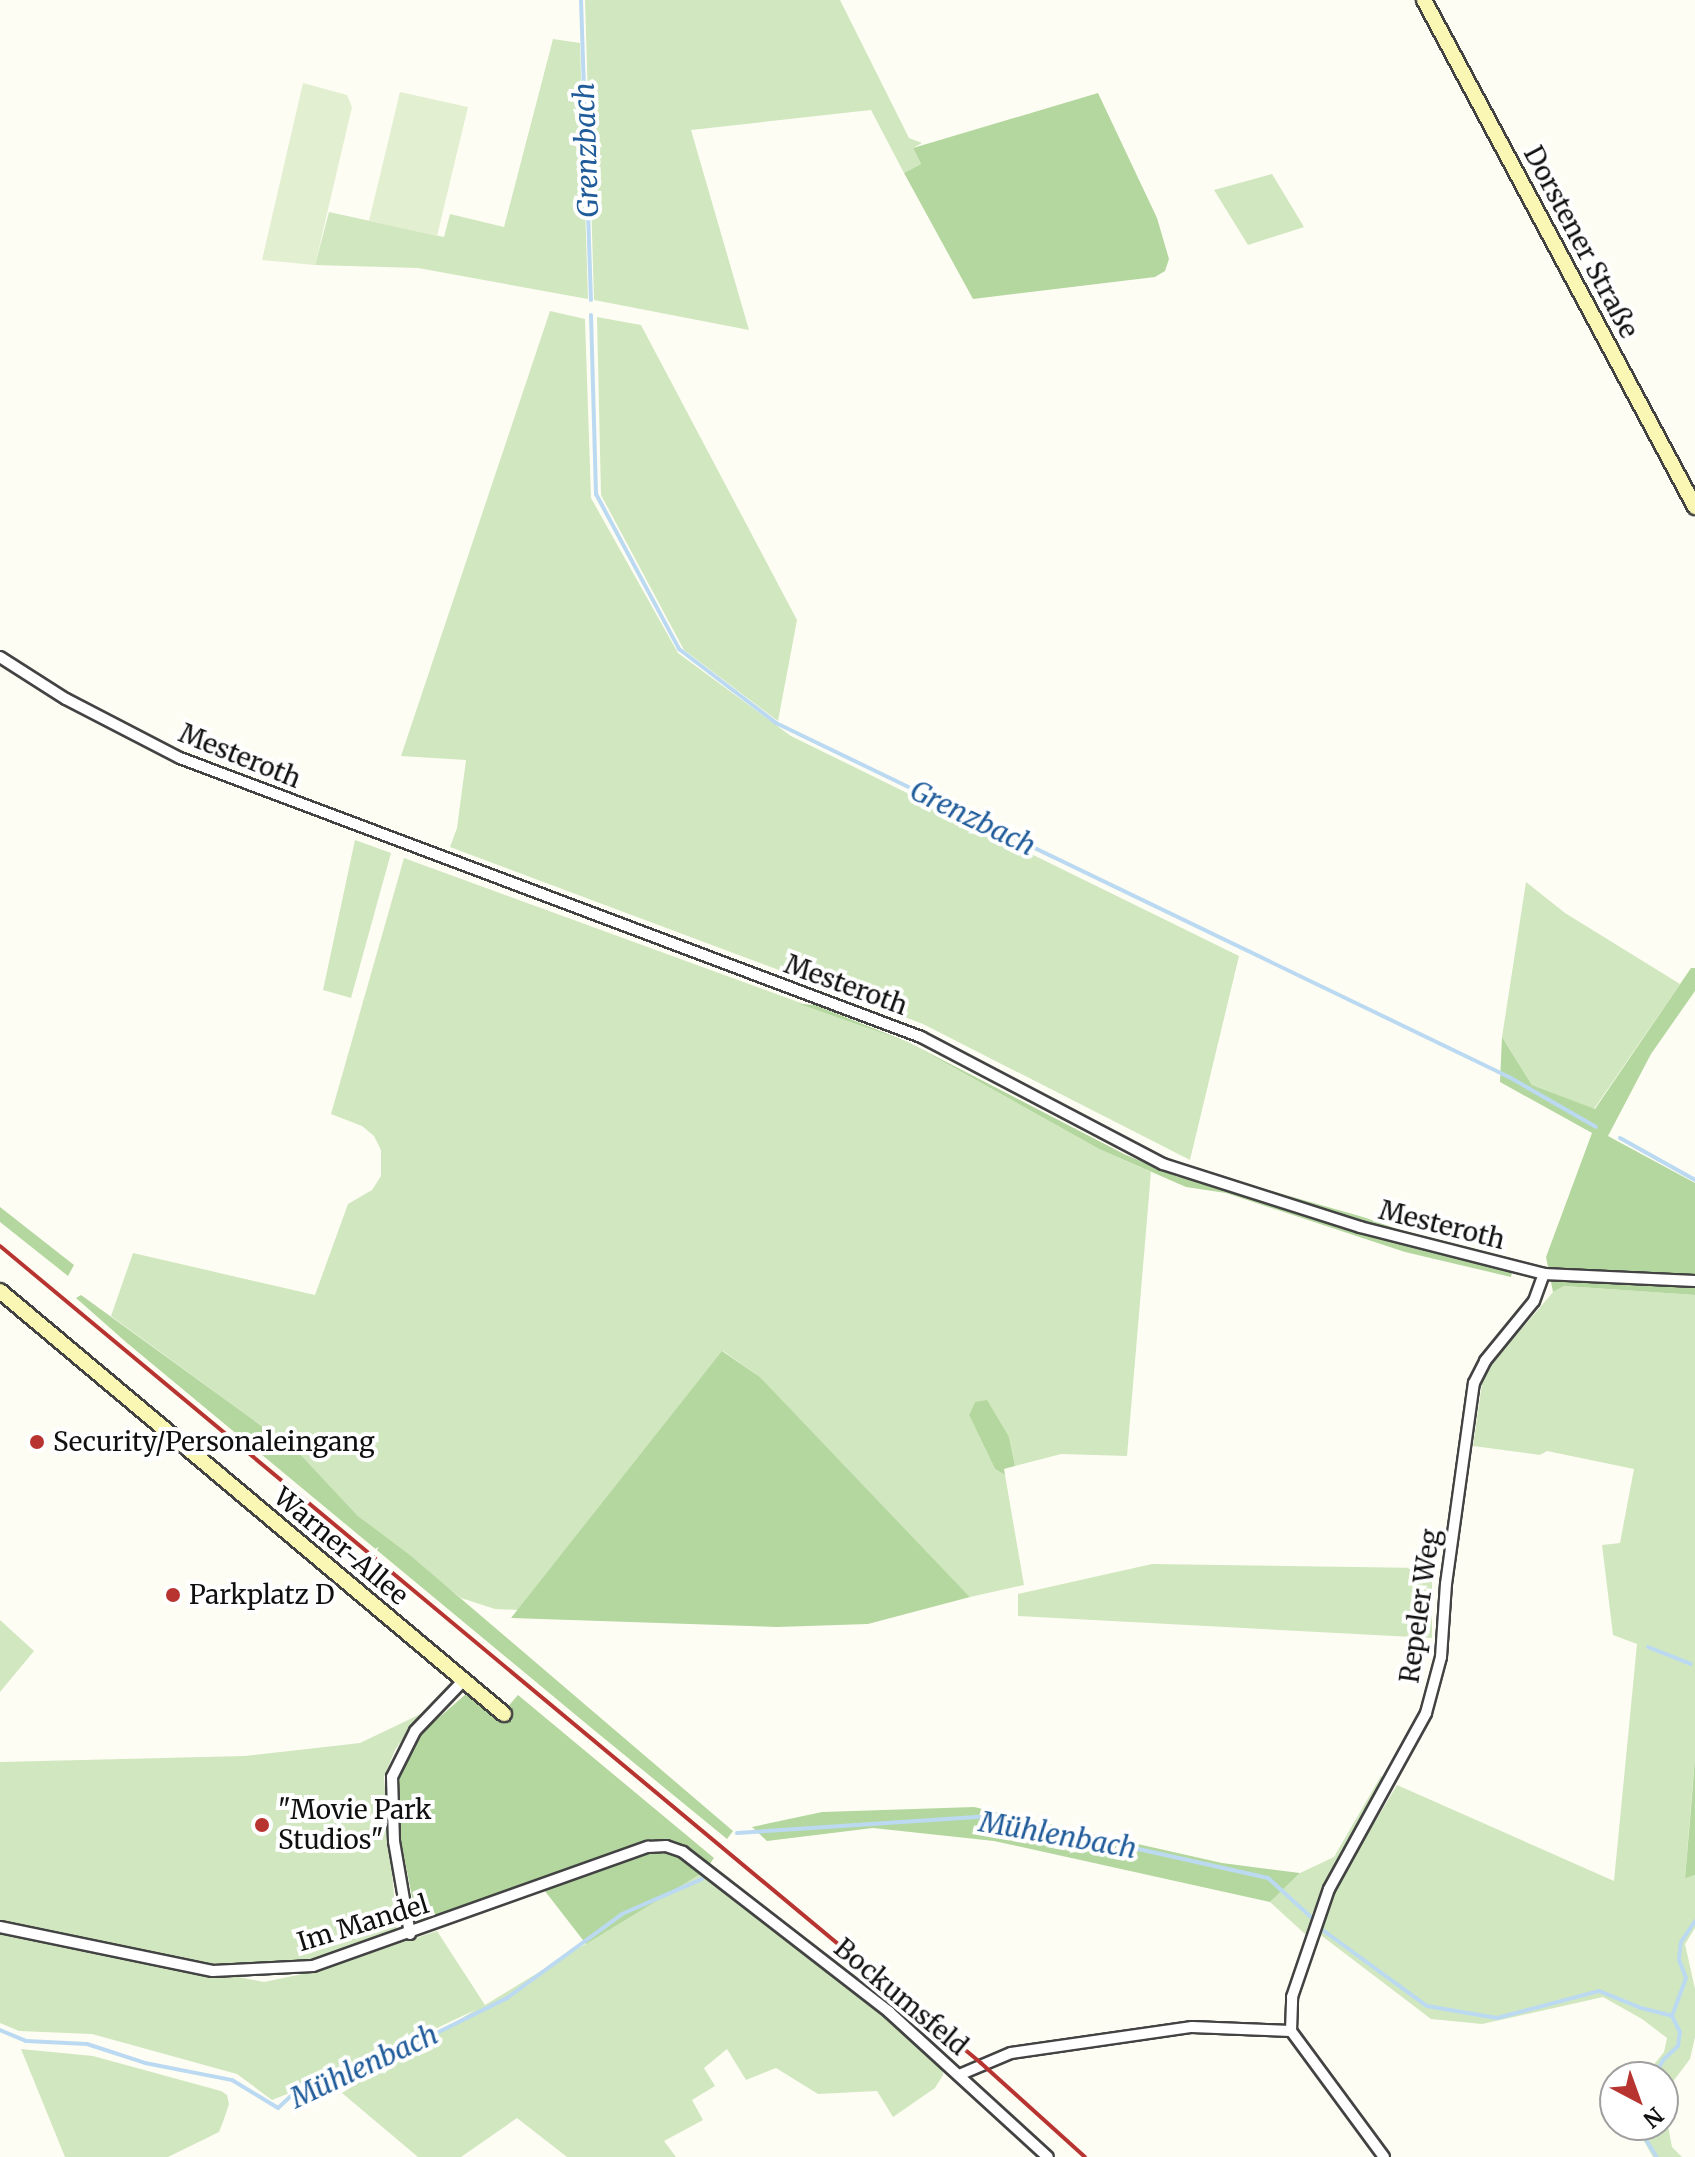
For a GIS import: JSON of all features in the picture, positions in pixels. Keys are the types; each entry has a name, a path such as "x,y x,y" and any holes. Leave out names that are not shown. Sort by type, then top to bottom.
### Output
{"street":[{"name":"Dorstener Straße","path":"1424,0 1695,507"},
{"name":"Mesteroth","path":"0,657 66,699 180,758 921,1037 1163,1164 1360,1227 1544,1274 1695,1281"},
{"name":"Repeler Weg","path":"1291,2031 1292,1997 1329,1889 1426,1713 1441,1657 1446,1584 1474,1383 1485,1361 1534,1301 1544,1274"},
{"name":"Warner-Allee","path":"0,1291 504,1714"},
{"path":"410,1934 394,1841 392,1777 415,1731 463,1681"},
{"name":"Im Mandel","path":"0,1927 213,1971 313,1966 648,1847 666,1846 683,1852 719,1881"},
{"name":"Bockumsfeld","path":"719,1881 889,2012 1048,2157"},
{"path":"959,2075 990,2059 1011,2053 1192,2027 1291,2031 1384,2157"}],"green space":[{"path":"585,0 840,0 909,138 922,143 913,148 921,164 904,173 871,110 691,130 749,330 594,300"},
{"path":"553,39 580,43 588,299 418,268 315,265 329,212 444,237 450,214 504,227"},
{"path":"303,83 347,95 352,107 315,265 262,260"},
{"path":"400,92 468,107 437,236 369,221"},
{"path":"1098,93 1157,218 1169,259 1165,271 1155,277 973,299 904,173 921,164 913,148"},
{"path":"1272,174 1304,227 1248,245 1214,190"},
{"path":"550,311 585,319 591,498 678,653 791,736 1239,956 1190,1160 923,1024 450,847 457,828 466,760 401,756"},
{"path":"597,317 641,325 797,620 778,721 684,650 601,495"},
{"path":"355,840 391,853 351,998 323,990"},
{"path":"404,858 908,1042 1099,1149 1151,1172 1127,1456 1061,1454 1015,1466 1009,1437 975,1402 969,1415 995,1469 1005,1475 1024,1585 970,1597 760,1377 723,1351 518,1610 495,1609 461,1598 358,1516 299,1453 111,1316 133,1253 315,1295 348,1204 372,1190 381,1176 381,1150 374,1136 362,1126 331,1114"},
{"path":"1526,882 1565,913 1680,984 1594,1109 1532,1085 1502,1037"},
{"path":"1691,968 1695,968 1695,991 1651,1054 1608,1136 1695,1183 1695,1295 1564,1286 1553,1292 1546,1257 1592,1133 1500,1082 1502,1037 1532,1085 1595,1109"},
{"path":"800,1004 815,1005 908,1042"},
{"path":"908,1042 1124,1154 1178,1177 1230,1179 1363,1217 1483,1259 1515,1259 1511,1277 1405,1252 1226,1193 1186,1187 1099,1149"},
{"path":"0,1207 74,1265 68,1276 0,1222"},
{"path":"1564,1286 1695,1295 1695,1756 1685,1877 1695,1875 1695,1928 1685,1944 1695,1989 1695,2037 1690,2059 1679,2074 1679,2061 1657,2061 1664,2052 1667,2038 1642,2019 1603,1997 1482,2024 1431,2019 1318,1933 1305,1934 1270,1902 1300,1873 1334,1857 1381,1776 1387,1780 1312,1914 1322,1923 1335,1888 1397,1785 1614,1881 1637,1644 1613,1635 1602,1545 1620,1543 1634,1469 1547,1451 1540,1455 1473,1446 1482,1384 1491,1365 1553,1292"},
{"path":"81,1295 299,1453 358,1516 411,1556 733,1831 727,1839 127,1343 76,1298"},
{"path":"722,1351 760,1377 970,1597 868,1624 777,1627 511,1618"},
{"path":"987,1400 1009,1437 1015,1466 1004,1469 1005,1475 995,1469 969,1415 975,1402"},
{"path":"1152,1564 1423,1568 1432,1578 1432,1638 1018,1616 1018,1594"},
{"path":"0,1620 34,1651 0,1692"},
{"path":"466,1694 497,1719 518,1695 714,1858 704,1872 586,1944 541,1886 475,1901 417,1922 401,1841 397,1779 419,1735"},
{"path":"429,1710 411,1727 395,1750 384,1777 397,1931 310,1962 211,1965 0,1920 0,1762 244,1756 360,1743"},
{"path":"1695,1756 1695,1875 1685,1878 1692,1796"},
{"path":"974,1807 1222,1863 1300,1873 1270,1902 994,1841 873,1828 767,1841 752,1827 822,1812"},
{"path":"704,1872 936,2056 942,2065 943,2075 935,2088 893,2117 877,2091 818,2094 776,2068 746,2080 727,2049 704,2068 715,2086 692,2100 703,2120 664,2141 676,2157 567,2157 517,2118 461,2157 418,2157 342,2093 475,2010 355,2067 272,2100 237,2074 92,2034 19,2031 0,2023 0,1930 264,1982 307,1973 437,1931 485,2005"},
{"path":"21,2049 93,2056 221,2091 227,2095 229,2104 219,2132 168,2157 65,2157"},
{"path":"1644,2141 1671,2141 1672,2147 1682,2157 1653,2157"}],"waterway":[{"name":"Grenzbach","path":"581,0 591,300"},
{"name":"Grenzbach","path":"591,315 596,494 679,649 776,723 1509,1077 1596,1127"},
{"name":"Grenzbach","path":"1620,1138 1695,1180"},
{"path":"1648,1647 1691,1664"},
{"name":"Mühlenbach","path":"737,1833 991,1816 1268,1878 1313,1919"},
{"name":"Mühlenbach","path":"0,2030 26,2041 87,2044 145,2063 232,2080 278,2108 291,2096 316,2094 322,2083 356,2073 507,1998 622,1914 702,1879"},
{"path":"1662,2061 1678,2046 1680,2032 1672,2016 1686,1978 1679,1960 1681,1942 1695,1921"},
{"name":"Mühlenbach","path":"1324,1931 1427,2006 1497,2018 1599,1991 1641,2008 1672,2016"},
{"path":"1647,2141 1657,2157"}],"railway":[{"path":"0,1246 981,2063 1085,2157"}],"place":[{"name":"Security/Personaleingang","path":"37,1442"},
{"name":"Parkplatz D","path":"173,1595"},
{"name":"\"Movie Park Studios\"","path":"262,1825"}]}
